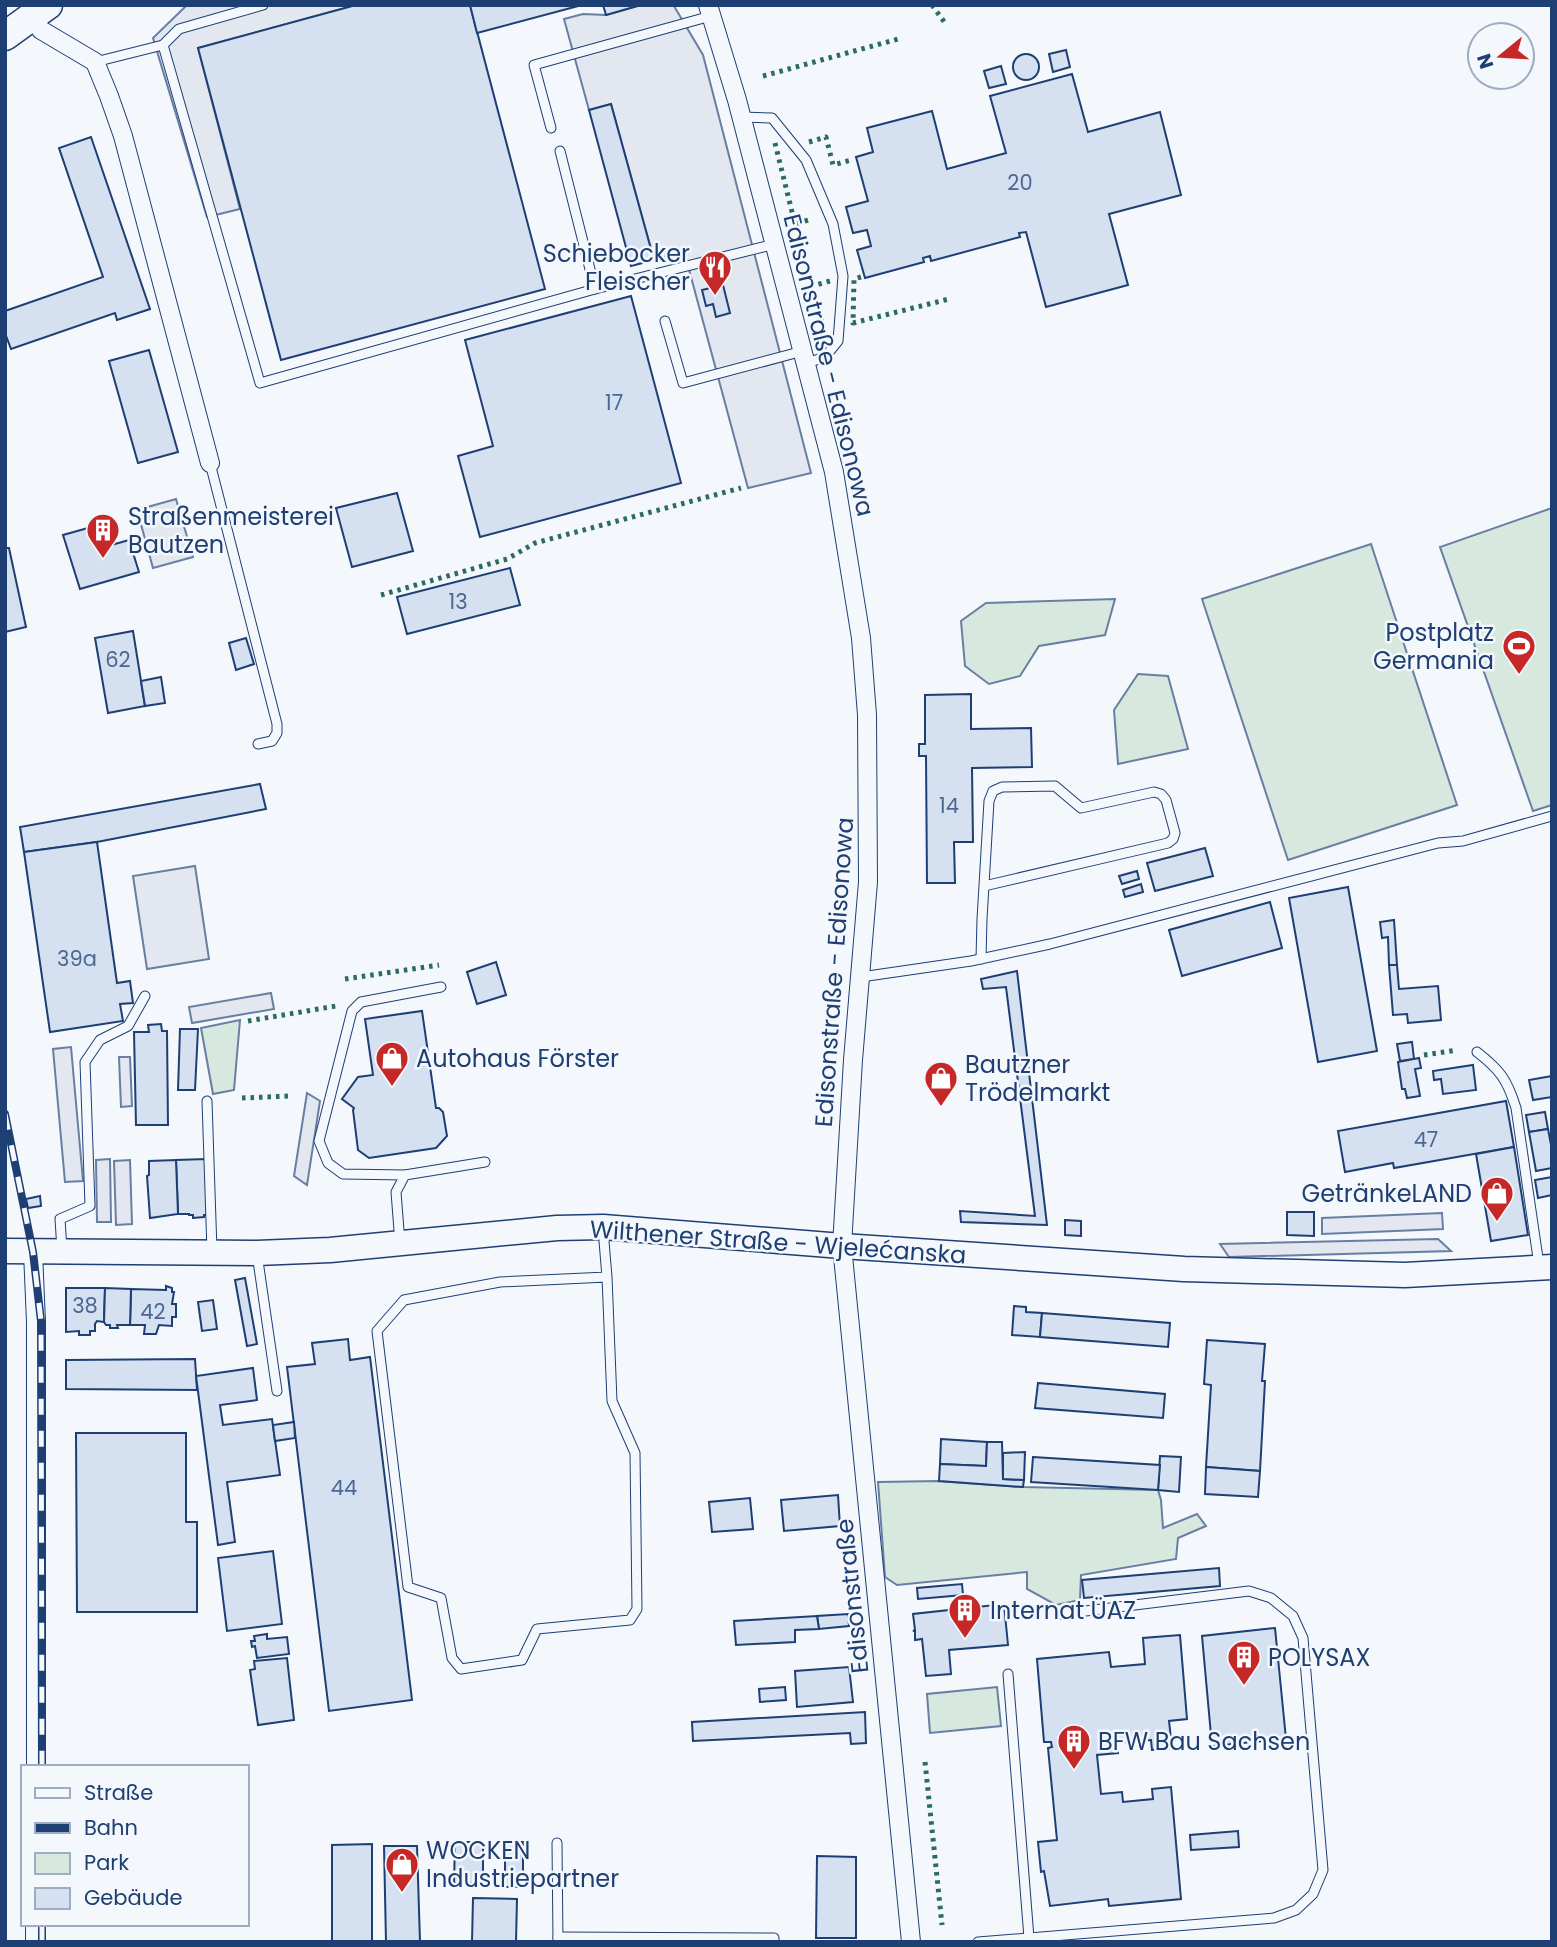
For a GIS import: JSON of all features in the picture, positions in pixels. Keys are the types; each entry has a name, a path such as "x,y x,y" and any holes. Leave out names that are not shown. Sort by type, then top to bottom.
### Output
{"main road":[{"path":"5,36 40,11"},
{"name":"Wilthener Straße - Wjelećanska","path":"5,1251 257,1253 400,1245 545,1230 603,1227 1184,1269 1405,1275 1546,1268"}],"street":[{"name":"Edisonstraße - Edisonowa","path":"710,10 742,117 834,472 860,638 867,715 868,882 853,1060 842,1246"},
{"path":"40,11 41,30 95,62 109,96 123,136 210,463"},
{"name":"Edisonstraße","path":"842,1246 911,1942"},
{"path":"33,1252 36,1322 36,1765"}],"lane":[{"path":"95,62 163,45 179,29 263,5"},
{"path":"551,128 534,65 710,10"},
{"path":"163,45 260,383 596,289 775,244"},
{"path":"665,321 683,383 805,357 825,357 838,341 843,276 833,224 806,160 772,118 742,117"},
{"path":"560,151 596,289"},
{"path":"210,463 277,724 277,733 272,741 258,744"},
{"path":"981,958 984,886 989,801 993,791 1002,787 1055,786 1081,808 1154,792 1161,794 1166,800 1175,833 1168,844 984,886"},
{"path":"861,977 1050,944 1438,843 1463,841 1552,816"},
{"path":"441,987 361,1002 352,1011 319,1141 328,1163 343,1174 405,1175 485,1162"},
{"path":"62,1252 61,1219 90,1206 85,1062 100,1040 128,1026 145,996"},
{"path":"1477,1052 1498,1068 1510,1089 1516,1108 1546,1268"},
{"path":"206,1101 212,1253"},
{"path":"400,1245 396,1192 405,1175"},
{"path":"603,1227 607,1277 612,1401 635,1453 637,1609 630,1620 537,1629 522,1660 461,1669 452,1658 441,1598 408,1587 377,1331 404,1300 500,1282 607,1277"},
{"path":"257,1253 276,1391"},
{"path":"978,1942 1273,1917 1296,1910 1313,1894 1323,1870 1303,1638 1293,1616 1272,1598 1249,1591 1061,1614"},
{"path":"1008,1674 1028,1938"},
{"path":"557,1843 558,1940 774,1938 774,1942"}],"green space":[{"name":"Postplatz Germania","path":"1552,508 1552,805 1533,811 1440,547"},
{"path":"1371,544 1457,805 1288,860 1202,599"},
{"path":"1115,599 1105,635 1039,646 1020,676 989,684 965,666 961,621 986,603"},
{"path":"1138,674 1168,676 1188,749 1118,764 1114,710"},
{"path":"240,1020 234,1090 213,1094 201,1028"},
{"path":"939,1481 1023,1487 1158,1490 1163,1528 1197,1514 1206,1526 1178,1538 1176,1559 1081,1575 1080,1600 1056,1605 1027,1589 1027,1572 897,1585 885,1577 878,1482"},
{"path":"997,1687 1001,1726 930,1733 927,1694"}],"shaded area":[{"path":"187,5 356,5 198,48 240,209 207,217 153,38"},
{"path":"641,5 674,6 703,55 811,473 748,488 684,251 654,260 611,104 589,110 564,19 583,14 606,15"},
{"path":"176,499 193,557 153,568 137,510"},
{"path":"195,866 209,959 147,969 133,876"},
{"path":"271,993 274,1009 192,1023 189,1007"},
{"path":"71,1047 83,1181 65,1182 53,1049"},
{"path":"119,1057 130,1057 132,1106 121,1107"},
{"path":"307,1093 320,1101 307,1185 294,1176"},
{"path":"110,1159 111,1222 97,1222 96,1160"},
{"path":"130,1160 132,1224 116,1225 114,1161"},
{"path":"1442,1213 1443,1229 1322,1234 1322,1218"},
{"path":"1438,1239 1451,1251 1229,1257 1220,1244"}],"building":[{"path":"356,5 470,5 545,289 281,360 198,48"},
{"path":"470,5 582,5 477,33"},
{"path":"603,5 641,5 606,15"},
{"path":"1066,50 1070,67 1053,72 1049,54"},
{"path":"1026,54 1035,58 1039,67 1035,76 1026,80 1017,76 1013,67 1017,58"},
{"path":"1001,66 1006,84 989,88 984,71"},
{"path":"1072,74 1088,132 1160,112 1181,195 1109,214 1128,285 1046,307 1026,232 1019,233 1020,237 931,261 930,256 923,258 924,262 865,278 857,250 871,246 867,230 853,233 846,207 868,201 856,157 873,152 867,128 932,111 947,169 1006,153 990,96"},
{"path":"611,104 654,260 631,266 589,110"},
{"path":"91,137 150,309 117,320 115,313 11,349 5,333 5,311 103,277 59,148"},
{"name":"Schiebocker Fleischer","path":"723,285 730,313 716,317 713,304 706,306 702,290"},
{"path":"631,296 681,483 480,537 458,456 493,446 465,340"},
{"path":"149,350 178,452 138,463 109,361"},
{"path":"397,493 413,551 352,567 336,508"},
{"name":"Straßenmeisterei Bautzen","path":"95,526 101,548 129,540 139,572 80,589 63,535"},
{"path":"5,548 9,548 26,627 5,632"},
{"path":"510,568 520,605 407,634 397,597"},
{"path":"133,631 145,706 108,713 95,638"},
{"path":"246,638 254,664 236,670 229,643"},
{"path":"161,677 165,703 145,706 141,681"},
{"path":"971,694 971,729 1031,728 1032,767 972,768 973,842 954,842 955,883 927,883 926,756 919,756 919,744 925,744 925,695"},
{"path":"260,784 266,809 97,842 24,852 20,827"},
{"path":"97,842 117,983 130,981 133,1003 120,1004 123,1021 50,1032 24,852"},
{"path":"1205,848 1213,876 1155,891 1147,863"},
{"path":"1137,871 1139,879 1122,884 1119,876"},
{"path":"1141,884 1143,892 1125,897 1123,890"},
{"path":"1348,887 1377,1051 1318,1062 1289,898"},
{"path":"1270,902 1282,948 1182,976 1169,930"},
{"path":"1394,920 1397,965 1389,965 1388,937 1382,938 1380,922"},
{"path":"496,962 506,995 477,1004 467,972"},
{"path":"1389,965 1397,965 1399,989 1438,986 1441,1020 1408,1023 1407,1014 1393,1015"},
{"path":"1017,971 1047,1225 961,1222 960,1211 1035,1216 1006,987 983,989 981,979"},
{"name":"Autohaus Förster","path":"422,1011 436,1108 443,1112 447,1136 436,1148 369,1158 358,1150 354,1108 342,1099 358,1077 373,1075 365,1019"},
{"path":"161,1024 162,1031 167,1031 168,1125 136,1125 134,1032 149,1032 148,1025"},
{"path":"180,1029 198,1029 195,1090 178,1090"},
{"path":"1412,1042 1414,1059 1400,1061 1397,1044"},
{"path":"1419,1058 1421,1068 1415,1069 1420,1096 1407,1098 1405,1089 1402,1089 1398,1062"},
{"path":"1473,1065 1476,1090 1443,1094 1441,1079 1434,1080 1433,1071"},
{"path":"1552,1076 1552,1097 1533,1100 1529,1080"},
{"path":"1506,1101 1514,1147 1394,1168 1393,1163 1345,1172 1338,1131"},
{"path":"1545,1112 1548,1129 1529,1132 1526,1115"},
{"path":"1548,1129 1552,1168 1536,1171 1529,1132"},
{"path":"1514,1147 1528,1235 1491,1241 1476,1154"},
{"path":"206,1159 207,1215 193,1218 193,1215 178,1214 176,1160"},
{"path":"176,1160 178,1214 150,1218 147,1176 149,1161"},
{"path":"1552,1177 1552,1195 1538,1198 1535,1180"},
{"path":"40,1196 41,1206 28,1208 26,1199"},
{"path":"1287,1212 1314,1212 1314,1236 1287,1235"},
{"path":"1065,1220 1081,1221 1081,1236 1065,1235"},
{"path":"245,1278 257,1344 247,1346 235,1280"},
{"path":"166,1286 172,1288 172,1304 176,1304 176,1317 172,1317 172,1326 159,1325 156,1334 144,1334 145,1325 130,1325 131,1289 166,1290"},
{"path":"66,1288 105,1288 104,1322 97,1321 95,1331 90,1331 90,1335 79,1335 79,1331 66,1332"},
{"path":"105,1288 131,1289 130,1325 110,1328 110,1325 106,1325"},
{"path":"213,1300 217,1329 202,1331 198,1302"},
{"path":"1014,1306 1026,1307 1026,1312 1042,1313 1040,1337 1012,1335"},
{"path":"1042,1313 1170,1323 1168,1347 1040,1337"},
{"path":"348,1339 350,1360 370,1357 412,1700 329,1711 287,1367 315,1364 312,1343"},
{"path":"1207,1340 1265,1344 1260,1471 1206,1467 1211,1385 1204,1384"},
{"path":"195,1359 197,1390 66,1389 66,1360"},
{"path":"253,1368 257,1400 220,1405 223,1425 272,1419 280,1475 227,1482 235,1542 218,1545 196,1376"},
{"path":"1038,1383 1165,1394 1163,1418 1035,1408"},
{"path":"294,1422 295,1438 275,1441 273,1425"},
{"path":"76,1433 186,1433 186,1522 197,1522 197,1612 77,1612"},
{"path":"941,1439 987,1442 986,1466 940,1464"},
{"path":"987,1442 1002,1442 1003,1479 1024,1480 1023,1487 939,1481 940,1464 986,1466"},
{"path":"1025,1452 1024,1480 1003,1479 1003,1453"},
{"path":"1160,1456 1181,1457 1179,1492 1158,1490"},
{"path":"1033,1457 1160,1465 1158,1490 1031,1482"},
{"path":"1206,1467 1260,1471 1258,1497 1205,1494"},
{"path":"838,1495 840,1526 784,1531 781,1500"},
{"path":"750,1498 753,1529 712,1532 709,1502"},
{"path":"273,1551 282,1624 227,1631 218,1558"},
{"path":"1219,1568 1220,1586 1084,1598 1082,1580"},
{"path":"962,1584 963,1595 918,1599 917,1588"},
{"name":"Internat ÜAZ","path":"1004,1604 1008,1645 949,1650 951,1674 926,1676 922,1639 915,1640 913,1614"},
{"path":"848,1614 849,1626 819,1629 817,1616"},
{"path":"817,1616 819,1629 795,1630 795,1642 736,1645 734,1621"},
{"name":"POLYSAX","path":"1275,1628 1286,1739 1212,1746 1202,1636"},
{"path":"267,1634 267,1639 287,1637 289,1654 257,1658 255,1646 252,1647 251,1641 255,1641 254,1636"},
{"name":"BFW Bau Sachsen","path":"1180,1635 1187,1719 1169,1721 1172,1748 1152,1750 1151,1740 1117,1743 1118,1753 1097,1755 1101,1794 1122,1792 1123,1802 1153,1799 1152,1789 1171,1787 1181,1899 1109,1906 1108,1899 1050,1906 1044,1871 1041,1872 1038,1842 1057,1840 1048,1748 1052,1747 1051,1742 1044,1742 1037,1659 1109,1652 1111,1667 1145,1664 1143,1638"},
{"path":"287,1658 294,1720 258,1725 250,1670 255,1669 254,1661"},
{"path":"849,1667 853,1702 797,1707 795,1671"},
{"path":"785,1687 786,1700 760,1702 759,1689"},
{"path":"865,1712 866,1743 851,1744 850,1733 693,1741 692,1722"},
{"path":"1238,1831 1239,1847 1191,1850 1190,1835"},
{"path":"455,1842 483,1842 483,1884 454,1883"},
{"path":"505,1842 523,1842 523,1887 505,1887"},
{"path":"372,1844 372,1942 332,1942 332,1845"},
{"name":"WOCKEN Industriepartner","path":"384,1846 417,1846 420,1942 386,1942"},
{"path":"817,1856 856,1857 856,1938 816,1938"},
{"path":"473,1898 517,1899 516,1942 472,1942"}],"railway":[{"path":"5,1114 33,1252 41,1321 42,1765"},
{"path":"42,1926 42,1942"}],"hedge":[{"path":"932,5 945,23"},
{"path":"763,76 898,39"},
{"path":"809,142 826,137 833,165 851,160"},
{"path":"775,143 795,224 812,219"},
{"path":"861,277 854,279 853,323 949,299"},
{"path":"826,337 812,286 830,281"},
{"path":"381,595 507,559 535,543 741,488"},
{"path":"345,979 439,965"},
{"path":"248,1021 336,1006"},
{"path":"1424,1055 1457,1050"},
{"path":"242,1098 290,1096"},
{"path":"925,1762 942,1925"}],"place":[{"name":"Schiebocker Fleischer","path":"715,297"},
{"name":"Straßenmeisterei Bautzen","path":"103,560"},
{"name":"Postplatz Germania","path":"1519,676"},
{"name":"Autohaus Förster","path":"392,1088"},
{"name":"Bautzner Trödelmarkt","path":"941,1108"},
{"name":"GetränkeLAND","path":"1497,1223"},
{"name":"Internat ÜAZ","path":"965,1640"},
{"name":"POLYSAX","path":"1244,1687"},
{"name":"BFW Bau Sachsen","path":"1074,1771"},
{"name":"WOCKEN Industriepartner","path":"402,1894"}]}
